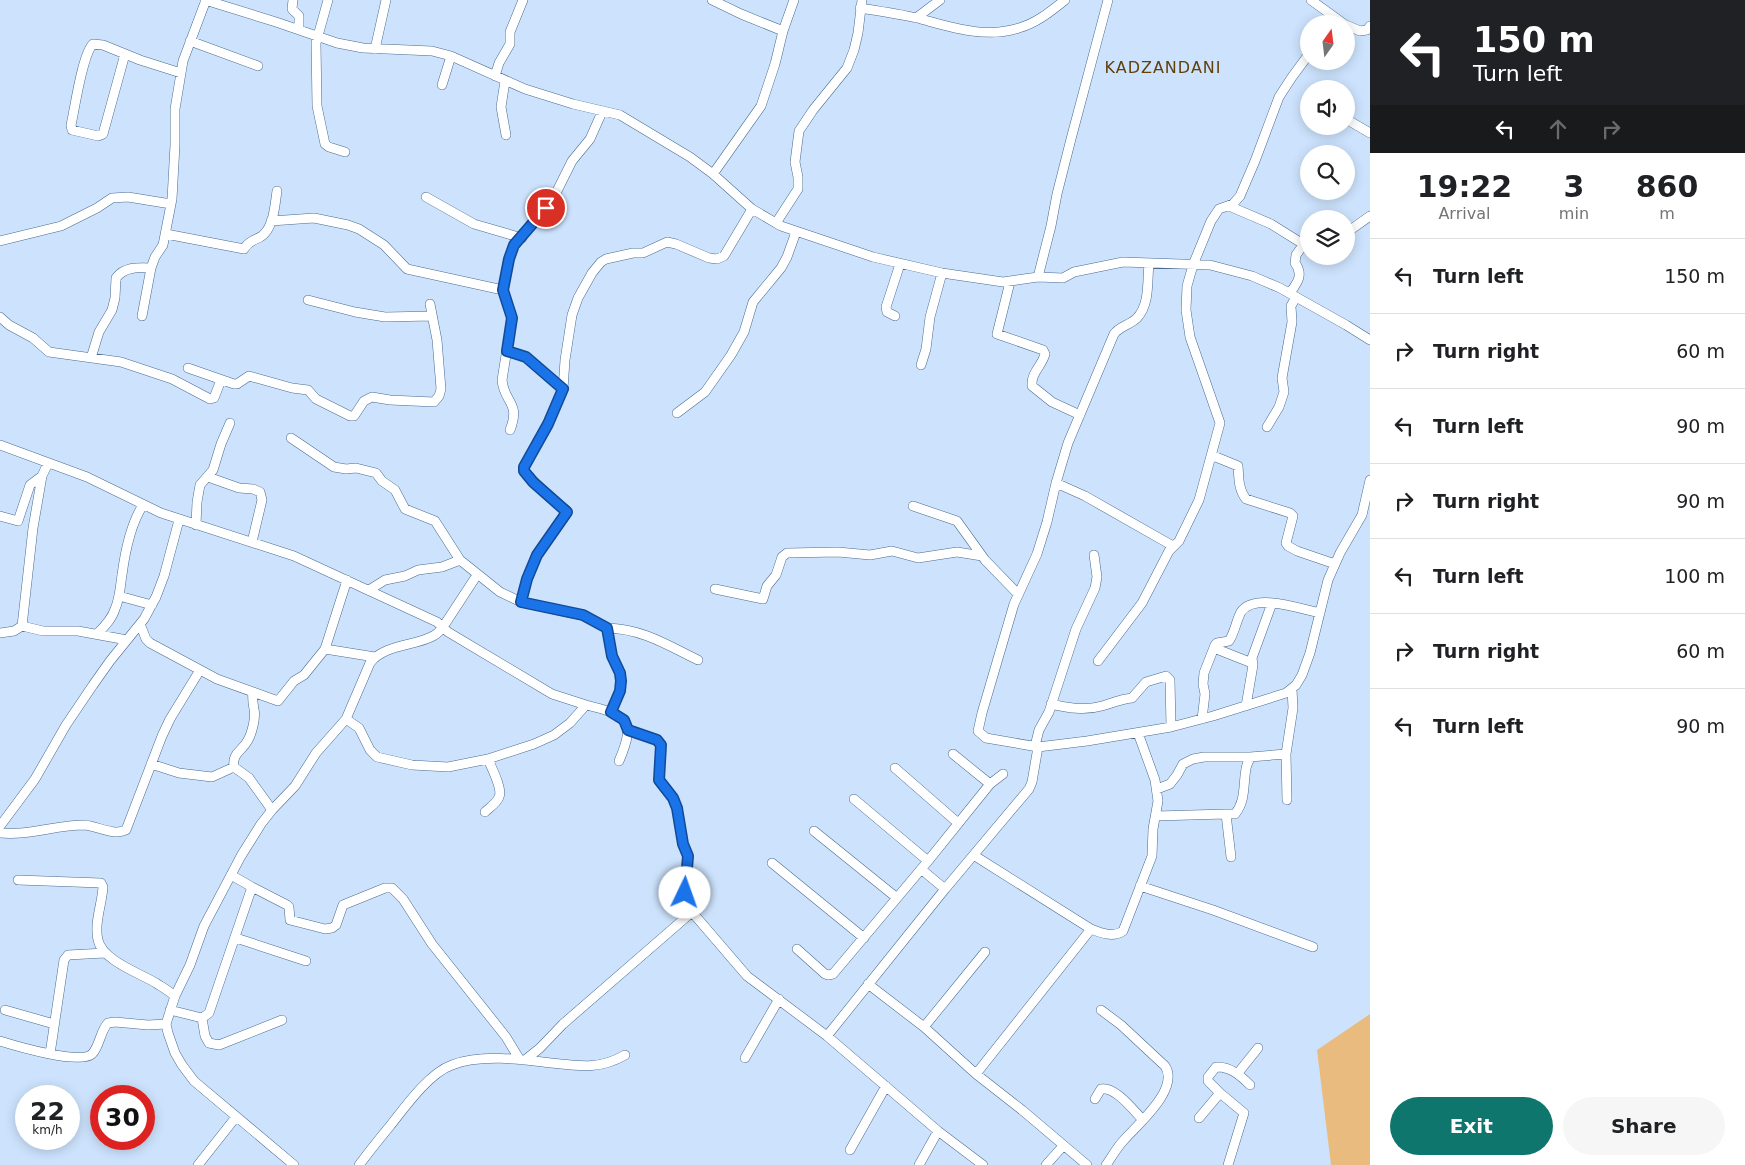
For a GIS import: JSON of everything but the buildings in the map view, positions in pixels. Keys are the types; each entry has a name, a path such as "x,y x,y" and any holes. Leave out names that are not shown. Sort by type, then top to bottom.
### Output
{"street":[{"path":"142,316 151,268 154,257 163,246 171,204 175,152 175,109 183,61 205,0 350,46 375,49 421,50 451,56 525,89 625,117 664,140 714,174 752,209 776,223 796,232 873,257 942,272 1010,282 1038,277 1063,278 1074,272 1120,262 1210,265 1270,283 1370,340"},
{"path":"293,0 292,9 299,16 299,30"},
{"path":"328,0 317,36 316,96 324,143 328,147 345,152"},
{"path":"375,49 386,0"},
{"path":"495,76 499,63 510,44 510,32 523,0"},
{"path":"712,0 783,31"},
{"path":"714,174 761,106 794,0"},
{"path":"916,18 940,0"},
{"path":"776,223 798,189 795,162 799,131 808,116 847,68 858,33 861,4 970,32 997,32 1019,28 1036,21 1065,0"},
{"path":"1038,277 1052,226 1057,194 1071,138 1108,0"},
{"path":"1311,0 1330,14"},
{"path":"1355,28 1364,31 1370,26"},
{"path":"190,41 258,66"},
{"path":"125,54 103,134 98,136 72,130 71,125 82,71 91,46 95,44 103,45 181,73"},
{"path":"442,85 451,56"},
{"path":"1098,661 1139,608 1196,508 1220,423 1188,329 1187,286 1193,265 1215,213 1218,209 1233,204 1240,196 1279,98 1300,66"},
{"path":"505,81 501,107 506,135"},
{"path":"510,430 514,420 514,411 502,380 512,318 503,290 509,259 514,245 552,201 572,161 590,139 602,112"},
{"path":"1355,124 1370,133"},
{"path":"166,234 244,249 250,240 265,234 271,221 277,191"},
{"path":"0,241 61,226 97,208 112,198 128,197 171,204"},
{"path":"426,197 474,224 522,238"},
{"path":"1229,206 1300,237"},
{"path":"521,602 527,579 537,555 567,513 524,471 524,467 557,405 563,389 565,360 572,315 578,298 592,273 601,262 633,253 643,253 667,242 704,256 720,258 724,256 752,209"},
{"path":"1355,227 1370,216"},
{"path":"271,221 314,218 348,225 366,233 384,245 407,269 503,290"},
{"path":"677,413 705,392 727,361 744,332 753,302 781,268 796,232"},
{"path":"1267,427 1279,407 1284,392 1282,378 1292,322 1293,295 1300,273 1295,260 1300,251"},
{"path":"895,316 887,312 886,307 900,264"},
{"path":"1149,264 1146,301 1136,320 1116,330 1068,443 1037,554 1018,594 987,691 978,731 986,738 1036,747 1171,727 1286,694 1302,675 1310,653 1328,580 1362,515 1369,486"},
{"path":"92,358 99,332 112,310 116,278 119,273 130,269 151,268"},
{"path":"921,365 926,349 930,316 942,272"},
{"path":"1010,282 997,334 1043,350 1044,358 1032,376 1032,386 1052,402 1080,415"},
{"path":"308,300 355,312 385,317 432,316"},
{"path":"188,368 237,384 250,376 292,388 308,390 316,399 352,416 364,401 372,397 390,400 434,402 439,396 441,389 437,340 430,304"},
{"path":"0,316 10,325 37,341 47,351 121,362 159,374 187,386 210,400 214,398 221,380"},
{"path":"507,351 526,357 563,389"},
{"path":"196,525 200,485 213,470 224,435 230,423"},
{"path":"291,438 334,467 356,468 376,473 382,481 395,490 405,509 438,524 453,552 460,560 500,592 521,602 583,615 607,628 628,630 657,638 698,660"},
{"path":"0,445 87,477 143,505 179,520 299,558 438,622 452,635 541,688 561,698 611,712 624,720 628,730 626,744 619,761"},
{"path":"1211,455 1238,466 1238,481 1246,498 1285,511 1293,516 1286,543 1288,546 1335,564"},
{"path":"22,626 33,528 42,476 48,464"},
{"path":"0,516 18,521 30,485 42,476"},
{"path":"208,476 239,488 253,489 260,492 262,500 252,542"},
{"path":"1056,483 1085,496 1173,546"},
{"path":"98,634 113,614 119,596 124,560 133,527 143,505"},
{"path":"913,506 958,521 982,556 1018,594"},
{"path":"0,826 35,778 66,725 93,685 140,624 152,605 164,576 179,520"},
{"path":"715,589 763,599 768,586 776,575 782,557 787,552 838,552 870,555 892,551 918,558 958,552 982,556"},
{"path":"827,1036 945,889 975,856 1029,789 1032,782 1039,730 1044,724 1052,704 1076,628 1097,580 1094,555"},
{"path":"369,590 382,581 405,576 418,570 442,567 460,560"},
{"path":"294,1165 194,1082 175,1053 168,1033 166,1024 170,1010 190,965 207,918 231,875 261,824 295,786 316,753 346,719 368,667 375,657 433,636 443,627 477,575"},
{"path":"140,624 148,641 200,670 278,702 294,681 304,675 325,649 347,580"},
{"path":"119,596 152,605"},
{"path":"1202,718 1205,694 1203,684 1204,673 1214,648 1217,643 1229,640 1242,612 1248,605 1252,603 1272,603 1320,613"},
{"path":"1246,706 1254,654 1272,603"},
{"path":"0,633 14,631 22,626 43,630 78,631 127,640"},
{"path":"607,628 612,656 620,673 621,681 620,691 611,712"},
{"path":"1214,648 1252,663"},
{"path":"325,649 375,657"},
{"path":"0,832 18,834 60,826 82,825 95,826 114,832 123,832 129,824 138,796 170,718 200,670"},
{"path":"1052,704 1077,709 1092,709 1125,698 1132,698 1146,682 1166,676 1170,680 1171,727"},
{"path":"1287,800 1286,754 1293,708 1292,689"},
{"path":"234,767 234,757 246,744 251,731 254,710 252,704 253,693"},
{"path":"346,719 358,728 372,753 377,757 412,766 448,767 488,759 534,744 554,735 570,722 586,704"},
{"path":"628,730 657,740 661,745 658,778 673,798 677,808 683,844 688,856 685,893 688,906 692,912 746,976 827,1036 938,1131 983,1165"},
{"path":"975,856 1091,929 1113,934 1119,934 1123,931 1152,856 1153,829 1158,801 1151,766 1138,733"},
{"path":"953,754 990,784"},
{"path":"1157,789 1170,784 1183,764 1193,759 1286,754"},
{"path":"1156,816 1235,814 1238,811 1244,791 1246,768 1250,757"},
{"path":"485,812 498,800 500,794 488,759"},
{"path":"151,764 179,773 212,777 234,767"},
{"path":"234,767 249,778 272,810"},
{"path":"895,768 958,823"},
{"path":"797,950 825,974 830,975 838,970 990,784 1002,774"},
{"path":"854,798 928,861"},
{"path":"1226,814 1231,857"},
{"path":"814,830 897,898"},
{"path":"772,863 864,938"},
{"path":"921,869 945,889"},
{"path":"231,875 252,888 287,905 289,907 290,920 329,929 336,925 343,905 385,888 392,888 396,891 432,944 522,1060"},
{"path":"18,880 102,883 103,887 98,914 98,939 105,953 175,996"},
{"path":"1140,886 1213,910 1313,947"},
{"path":"170,1010 202,1018 207,1016 252,888"},
{"path":"522,1060 540,1048 563,1024 692,912"},
{"path":"976,1074 1091,929"},
{"path":"236,938 306,961"},
{"path":"924,1027 985,952"},
{"path":"50,1054 64,960 68,954 105,953"},
{"path":"868,984 924,1027 976,1074 1087,1165"},
{"path":"746,1058 779,999"},
{"path":"5,1010 54,1024"},
{"path":"1101,1010 1121,1025 1167,1069 1168,1077 1164,1093 1143,1120 1122,1142 1106,1165"},
{"path":"202,1018 205,1036 209,1043 213,1045 219,1045 282,1020"},
{"path":"0,1041 50,1054 82,1058 93,1053 108,1023 166,1024"},
{"path":"1238,1073 1258,1048"},
{"path":"359,1165 421,1088 452,1064 479,1060 522,1060 592,1066 609,1063 625,1055"},
{"path":"1228,1165 1244,1114 1243,1111 1208,1081 1208,1076 1219,1066 1238,1073 1250,1085"},
{"path":"850,1150 886,1086"},
{"path":"1094,1099 1101,1089 1106,1088 1114,1092 1143,1120"},
{"path":"1199,1118 1220,1093"},
{"path":"198,1165 236,1117"},
{"path":"919,1165 938,1131"},
{"path":"1046,1165 1063,1146"}],"shaded area":[{"path":"1370,1014 1370,1165 1331,1165 1317,1050"}],"district":[{"name":"KADZANDANI","path":"1163,67"}],"route":[{"path":"546,208 514,245 509,259 503,290 512,318 507,351 526,357 563,389 538,443 524,467 524,473 567,512 537,555 527,579 521,602 583,615 607,628 612,656 621,677 620,691 611,712 624,720 628,730 660,742 662,749 658,778 673,798 677,808 683,844 688,858 685,875 685,893"}]}
